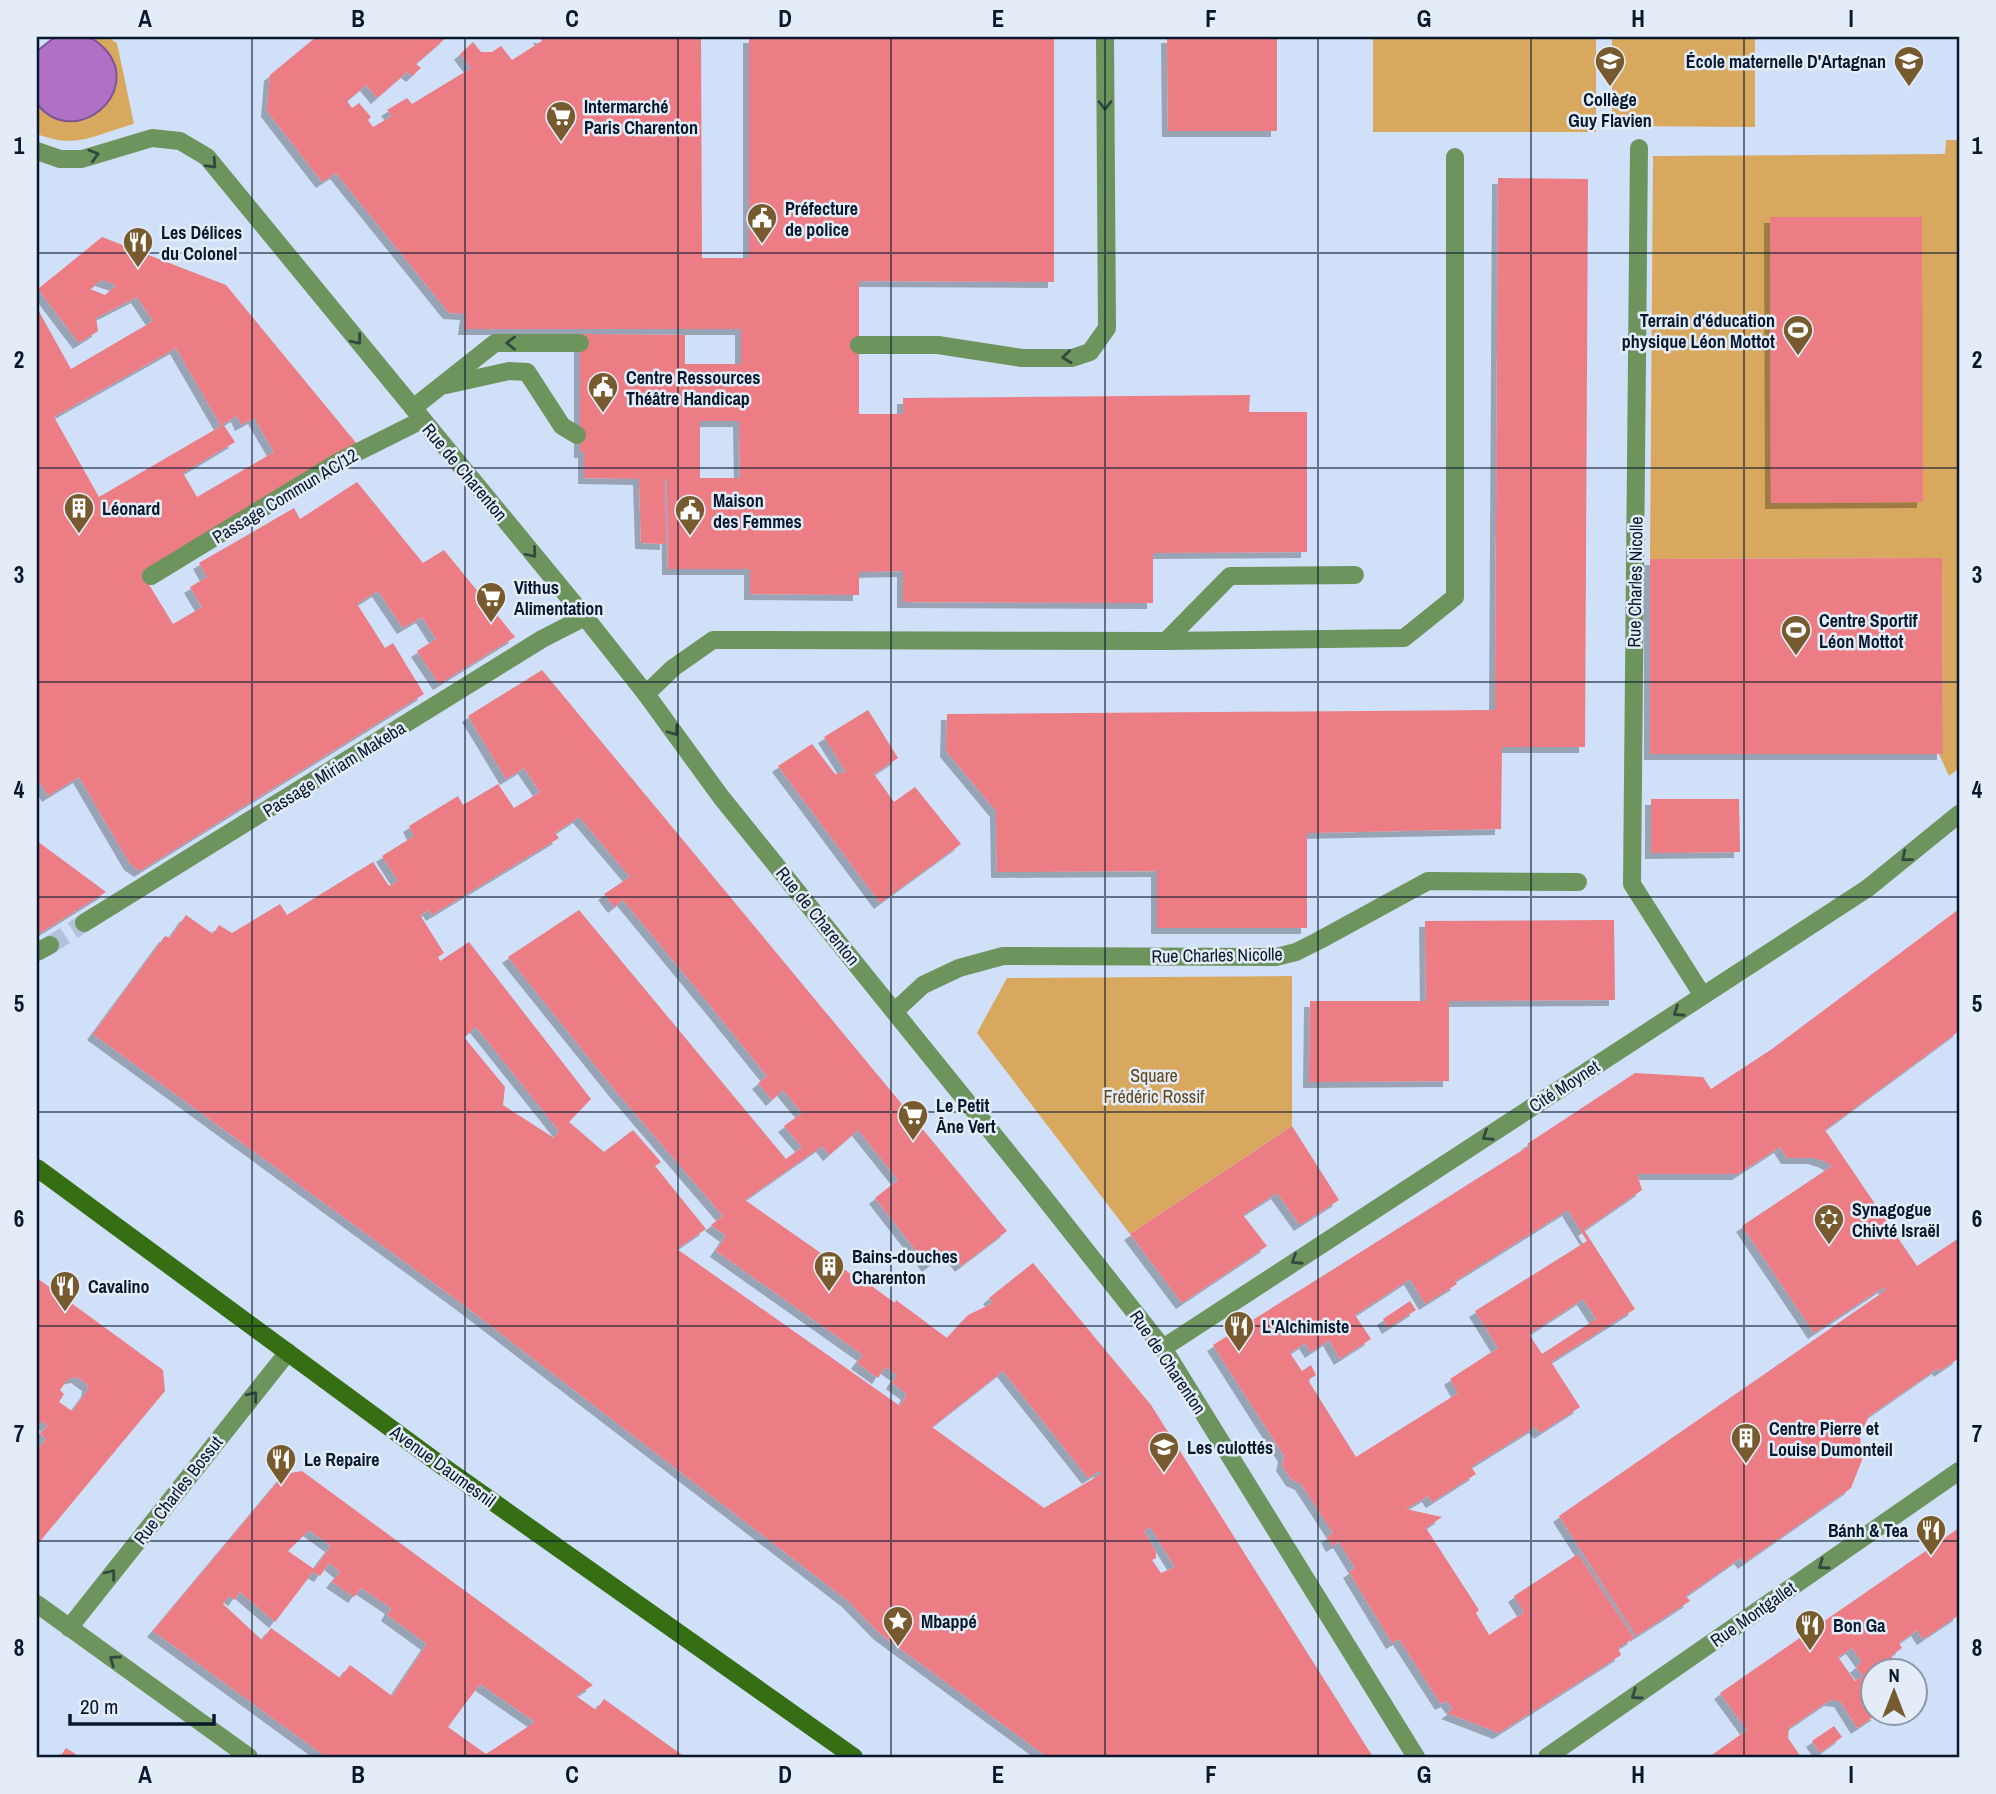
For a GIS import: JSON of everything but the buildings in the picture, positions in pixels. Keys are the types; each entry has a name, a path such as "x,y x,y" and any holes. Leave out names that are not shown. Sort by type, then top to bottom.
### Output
{"main road":[{"name":"Avenue Daumesnil","path":"37,1168 438,1464 854,1757"}],"street":[{"path":"859,345 938,345 1022,358 1072,358 1090,352 1107,328 1105,37"},
{"name":"Rue de Charenton","path":"37,151 60,159 82,159 152,138 180,141 207,157 585,617 646,694 721,797 1163,1348 1416,1757"},
{"name":"Rue Charles Nicolle","path":"1639,148 1632,884 1703,996"},
{"path":"646,694 673,668 713,640 1166,641 1404,638 1455,597 1455,156"},
{"name":"Passage Commun AC/12","path":"150,576 417,414 443,386 495,343 580,343"},
{"path":"443,386 509,371 527,372 562,426 577,435"},
{"path":"1166,641 1230,576 1355,575"},
{"name":"Passage Miriam Makeba","path":"84,923 542,639 585,617"},
{"name":"Cité Moynet","path":"1163,1348 1868,888 1959,814"},
{"name":"Rue Charles Nicolle","path":"895,1011 923,985 959,968 1003,956 1276,957 1296,952 1428,881 1578,882"},
{"name":"Rue Charles Bossut","path":"69,1628 288,1352"},
{"name":"Rue Montgallet","path":"1547,1757 1959,1471"},
{"path":"37,1604 248,1757"}],"green space":[{"path":"89,37 107,37 117,43 134,124 75,141 51,139 37,134 37,104 44,112 59,120 114,92 115,68 96,40"},
{"path":"1373,37 1596,37 1596,132 1373,132"},
{"path":"1612,37 1755,37 1755,127 1612,126"},
{"name":"Terrain d'éducation physique Léon Mottot","path":"1946,140 1959,140 1959,768 1949,776 1939,754 1943,753 1942,558 1650,559 1653,156 1945,154"},
{"name":"Square Frédéric Rossif","path":"1292,976 1292,1126 1130,1234 977,1033 1007,978"}],"shaded area":[{"path":"79,36 92,39 105,49 115,66 116,82 111,98 100,110 85,119 69,121 52,117 37,104 37,51 55,37"}],"tunnel":[{"path":"50,945 84,923"}],"place":[{"name":"Collège Guy Flavien","path":"1610,88"},
{"name":"École maternelle D'Artagnan","path":"1909,88"},
{"name":"Intermarché Paris Charenton","path":"561,143"},
{"name":"Préfecture de police","path":"762,245"},
{"name":"Les Délices du Colonel","path":"138,269"},
{"name":"Terrain d'éducation physique Léon Mottot","path":"1798,357"},
{"name":"Centre Ressources Théâtre Handicap","path":"603,414"},
{"name":"Léonard","path":"79,535"},
{"name":"Maison des Femmes","path":"690,537"},
{"name":"Vithus Alimentation","path":"491,624"},
{"name":"Centre Sportif Léon Mottot","path":"1796,657"},
{"name":"Le Petit Âne Vert","path":"913,1142"},
{"name":"Synagogue Chivté Israël","path":"1829,1246"},
{"name":"Bains-douches Charenton","path":"829,1293"},
{"name":"Cavalino","path":"65,1313"},
{"name":"L'Alchimiste","path":"1239,1353"},
{"name":"Centre Pierre et Louise Dumonteil","path":"1746,1465"},
{"name":"Les culottés","path":"1164,1474"},
{"name":"Le Repaire","path":"281,1486"},
{"name":"Bánh & Tea","path":"1931,1557"},
{"name":"Mbappé","path":"898,1648"},
{"name":"Bon Ga","path":"1810,1652"}]}
